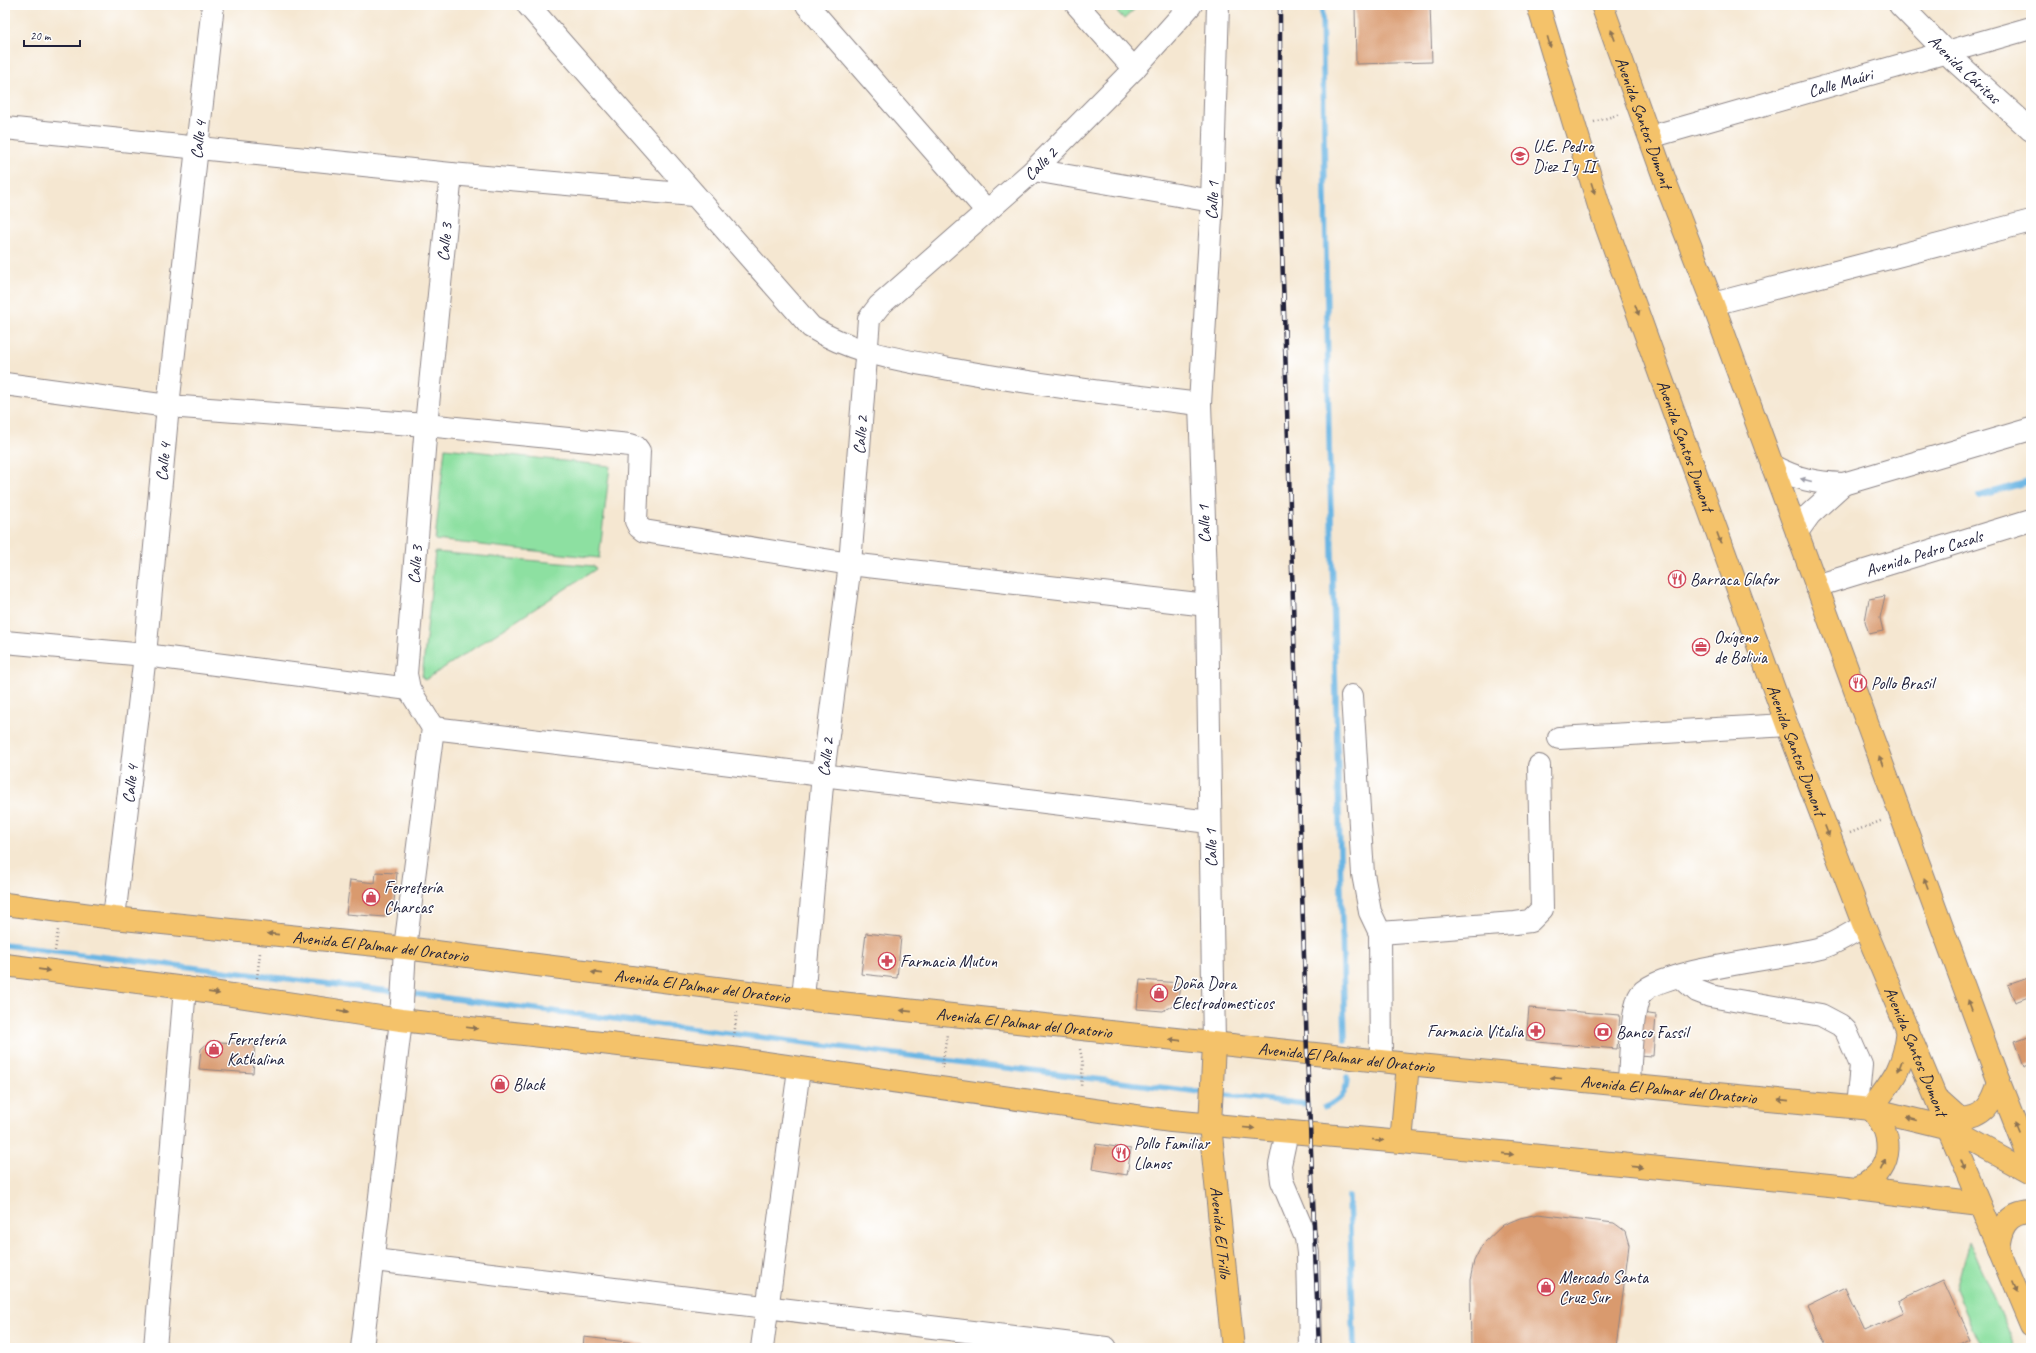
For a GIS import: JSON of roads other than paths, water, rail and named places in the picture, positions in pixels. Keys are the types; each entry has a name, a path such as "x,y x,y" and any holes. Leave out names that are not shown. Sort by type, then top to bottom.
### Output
{"main road":[{"name":"Avenida Santos Dumont","path":"1538,5 1574,128 1599,206 1786,725 1864,926 1935,1093 1954,1124 1979,1203 2031,1326"},
{"name":"Avenida Santos Dumont","path":"1602,5 1999,1082 2031,1163"},
{"name":"Avenida El Palmar del Oratorio","path":"5,904 114,918 405,948 803,999 1381,1061 1407,1074 1629,1084 1864,1108 1954,1124 2031,1173"},
{"path":"5,965 185,988 401,1012 732,1058 799,1069 940,1087 1171,1121 1210,1116 1287,1132 1402,1135 1979,1203"},
{"path":"1855,1189 1873,1179 1880,1171 1888,1151 1886,1131 1882,1121 1864,1108 1898,1072 1906,1051 1908,1028"},
{"name":"Avenida El Trillo","path":"1214,1044 1210,1116 1233,1348"},
{"path":"1402,1135 1407,1074"},
{"path":"1954,1124 1981,1113 1990,1105 1999,1082"},
{"path":"1999,1250 2001,1234 2005,1224 2012,1216 2031,1212"}],"street":[{"name":"Calle 4","path":"114,918 144,655 168,406 213,5"},
{"path":"528,5 811,327 830,339 868,353 1007,380 1200,404"},
{"path":"807,5 986,210"},
{"path":"1078,5 1134,69"},
{"name":"Calle 2","path":"803,999 823,774 850,564 868,353 869,319 873,312 986,210 1034,170 1134,69 1192,5"},
{"name":"Calle 1","path":"1214,1044 1207,605 1200,404 1212,201 1218,5"},
{"name":"Avenida Cáritas","path":"1900,5 1946,52 2031,130"},
{"name":"Calle Maúri","path":"1650,137 2031,28"},
{"path":"5,128 451,174 694,195"},
{"path":"1034,170 1212,201"},
{"name":"Calle 3","path":"433,728 409,689 406,674 426,425 451,174"},
{"path":"1713,304 2031,221"},
{"path":"5,384 168,406 426,425 630,445 636,447 639,451 636,521 639,527 644,531 850,564 1207,605"},
{"path":"1772,466 1794,477 1818,483 1843,484 2031,429"},
{"path":"1796,532 1810,514 1843,484"},
{"name":"Avenida Pedro Casals","path":"1816,586 2030,525"},
{"path":"5,642 144,655 409,689"},
{"path":"1352,696 1363,874 1370,912 1380,933 1381,1061"},
{"path":"1559,738 1786,725"},
{"path":"362,1348 374,1260 401,1012 405,948 433,728 1210,822"},
{"path":"1380,933 1530,921 1542,909 1539,766"},
{"path":"1629,1084 1631,1051 1639,996 1650,986 1715,967 1824,947 1864,926"},
{"path":"1681,977 1697,991 1710,996 1821,1015 1840,1025 1846,1031 1862,1065 1864,1108"},
{"path":"155,1348 185,988"},
{"path":"762,1348 799,1069"},
{"path":"1287,1132 1280,1165 1282,1181 1306,1238 1308,1253 1310,1348"},
{"path":"374,1260 767,1306 1106,1348"}],"waterway":[{"path":"1322,5 1329,439 1345,1040"},
{"path":"1979,496 2031,481"},
{"path":"5,945 398,992"},
{"path":"407,993 1208,1093"},
{"path":"1325,1107 1335,1102 1342,1096 1346,1088 1347,1077"},
{"path":"1216,1094 1306,1104"},
{"path":"1349,1196 1354,1348"}],"railway":[{"path":"1280,5 1280,184 1307,1052 1319,1348"}],"place":[{"name":"U.E. Pedro Diez I y II","path":"1520,156"},
{"name":"Barraca Glafor","path":"1677,579"},
{"name":"Oxígeno de Bolivia","path":"1701,647"},
{"name":"Pollo Brasil","path":"1858,683"},
{"name":"Ferretería Charcas","path":"371,897"},
{"name":"Farmacia Mutun","path":"887,961"},
{"name":"Doña Dora Electrodomesticos","path":"1159,993"},
{"name":"Farmacia Vitalia","path":"1536,1031"},
{"name":"Banco Fassil","path":"1603,1032"},
{"name":"Ferretería Kathalina","path":"214,1049"},
{"name":"Black","path":"500,1084"},
{"name":"Pollo Familiar Llanos","path":"1121,1153"},
{"name":"Mercado Santa Cruz Sur","path":"1546,1287"}]}
